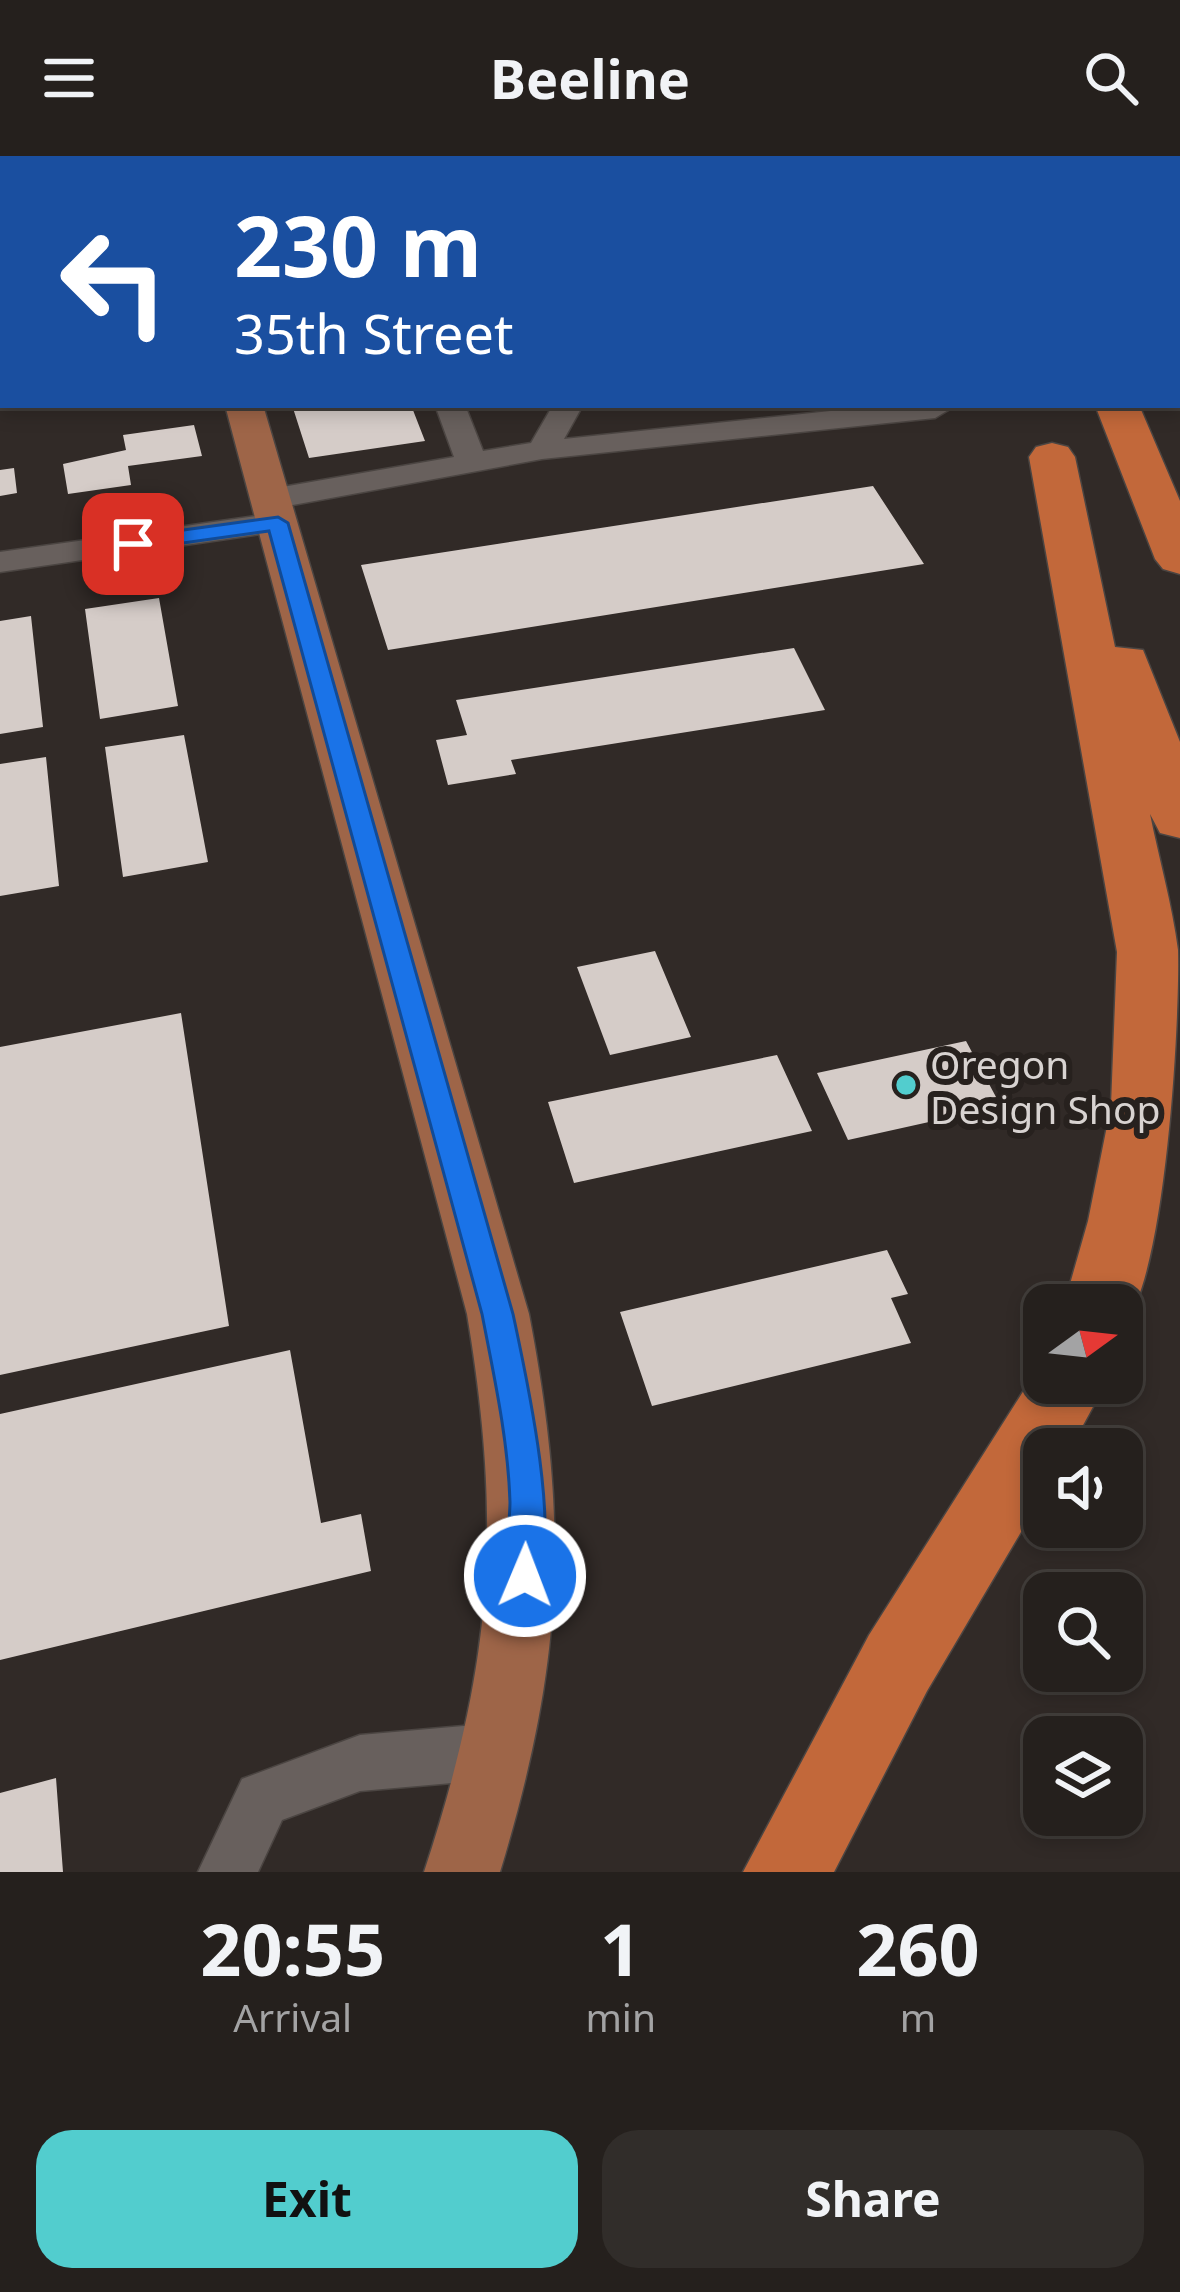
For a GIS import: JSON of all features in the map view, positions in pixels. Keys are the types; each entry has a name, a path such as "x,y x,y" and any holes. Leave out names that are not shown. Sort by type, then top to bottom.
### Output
{"highway":[{"path":"1119,408 1180,559"},
{"path":"1120,408 1180,515"},
{"path":"1042,431 1180,819"},
{"path":"1042,431 1148,952 1144,1106 1123,1221 1106,1284"},
{"path":"787,1872 898,1663 1056,1404"}],"main road":[{"path":"245,408 497,1314 517,1405 526,1501 524,1613 498,1751 462,1872"}],"street":[{"path":"451,408 472,462"},
{"path":"542,450 566,408"},
{"path":"0,562 274,511 472,462 542,450 935,408"},
{"path":"228,1872 262,1799 360,1762 498,1751"}],"building":[{"path":"293,408 412,408 425,441 309,458"},
{"path":"194,425 202,456 128,466 131,485 68,494 63,464 126,450 123,435"},
{"path":"14,468 17,493 0,496 0,470"},
{"path":"873,486 924,564 388,650 361,565"},
{"path":"159,598 178,706 100,719 85,609"},
{"path":"31,616 43,727 0,734 0,621"},
{"path":"794,648 825,710 511,760 516,774 448,785 436,740 467,735 456,700"},
{"path":"184,735 208,862 123,877 105,747"},
{"path":"46,757 59,886 0,896 0,764"},
{"path":"655,951 691,1037 610,1055 577,967"},
{"path":"181,1013 229,1326 0,1375 0,1047"},
{"name":"Oregon Design Shop","path":"966,1041 996,1097 960,1105 965,1114 848,1140 817,1073"},
{"path":"777,1055 812,1131 574,1183 548,1102"},
{"path":"887,1250 908,1294 891,1298 911,1343 652,1406 620,1312"},
{"path":"290,1350 321,1523 361,1514 371,1571 0,1660 0,1414"},
{"path":"56,1778 63,1872 0,1872 0,1793"}],"place":[{"name":"Oregon Design Shop","path":"906,1085"}],"route":[{"path":"133,544 278,523 497,1314 517,1405 526,1501 525,1576"}]}
